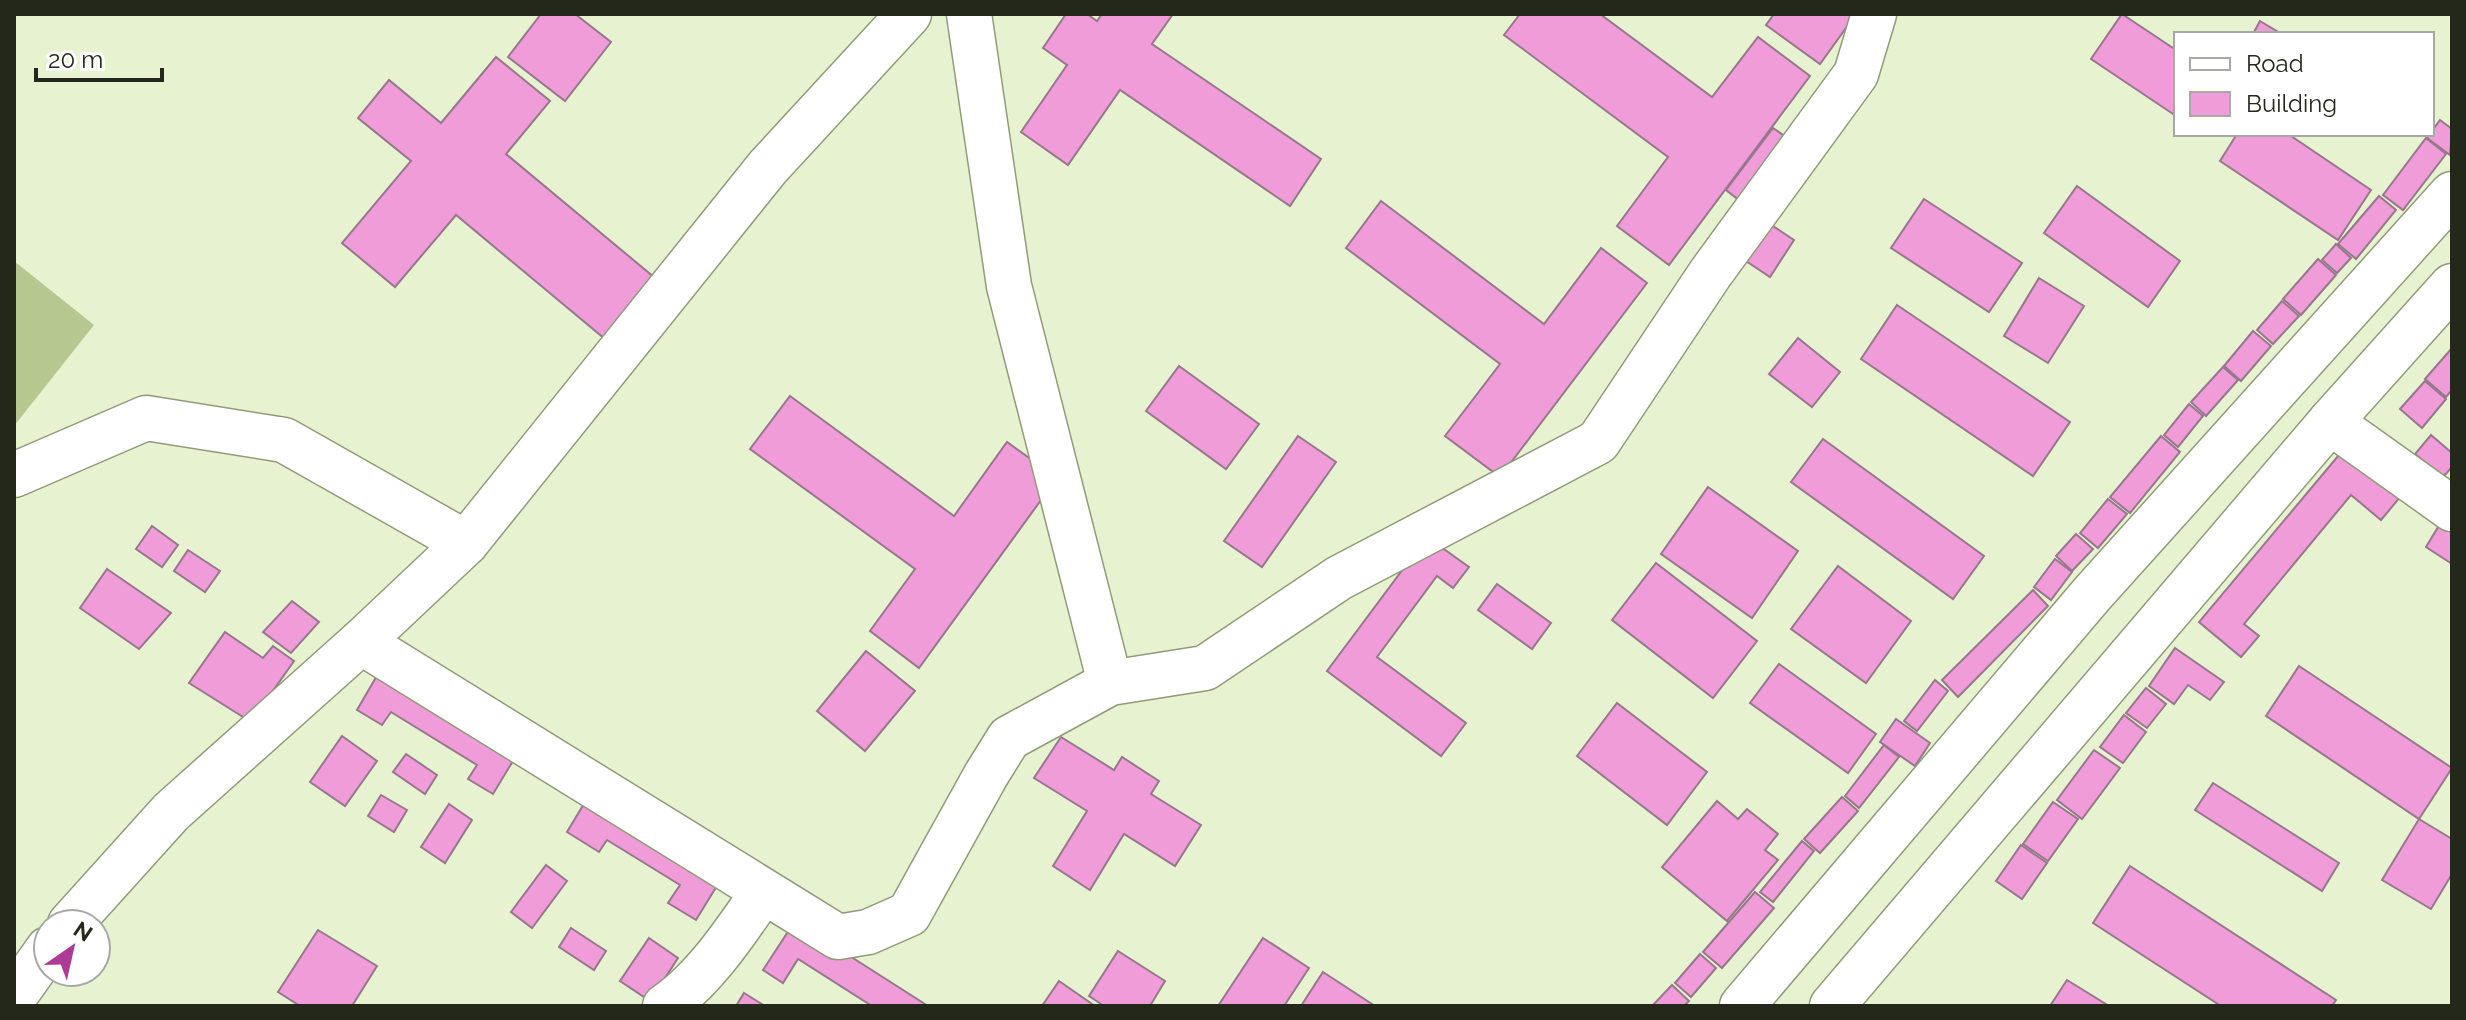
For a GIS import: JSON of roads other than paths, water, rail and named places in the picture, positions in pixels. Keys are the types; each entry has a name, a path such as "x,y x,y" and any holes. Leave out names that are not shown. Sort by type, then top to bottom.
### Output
{"street":[{"path":"84,908 171,812 361,642 466,543 768,167 909,14"},
{"path":"969,14 1009,286 1110,683"},
{"path":"361,642 838,937 868,932 909,914 1009,738 1110,683 1205,668 1339,578 1598,442 1710,274 1856,74 1874,14"},
{"path":"1742,1006 2092,594 2452,194"},
{"path":"1832,1006 2330,422 2452,286"},
{"path":"14,475 146,418 284,440 466,543"},
{"path":"2330,422 2452,509"},
{"path":"665,1006 679,996 736,932 763,892"},
{"path":"14,997 32,972"}]}
